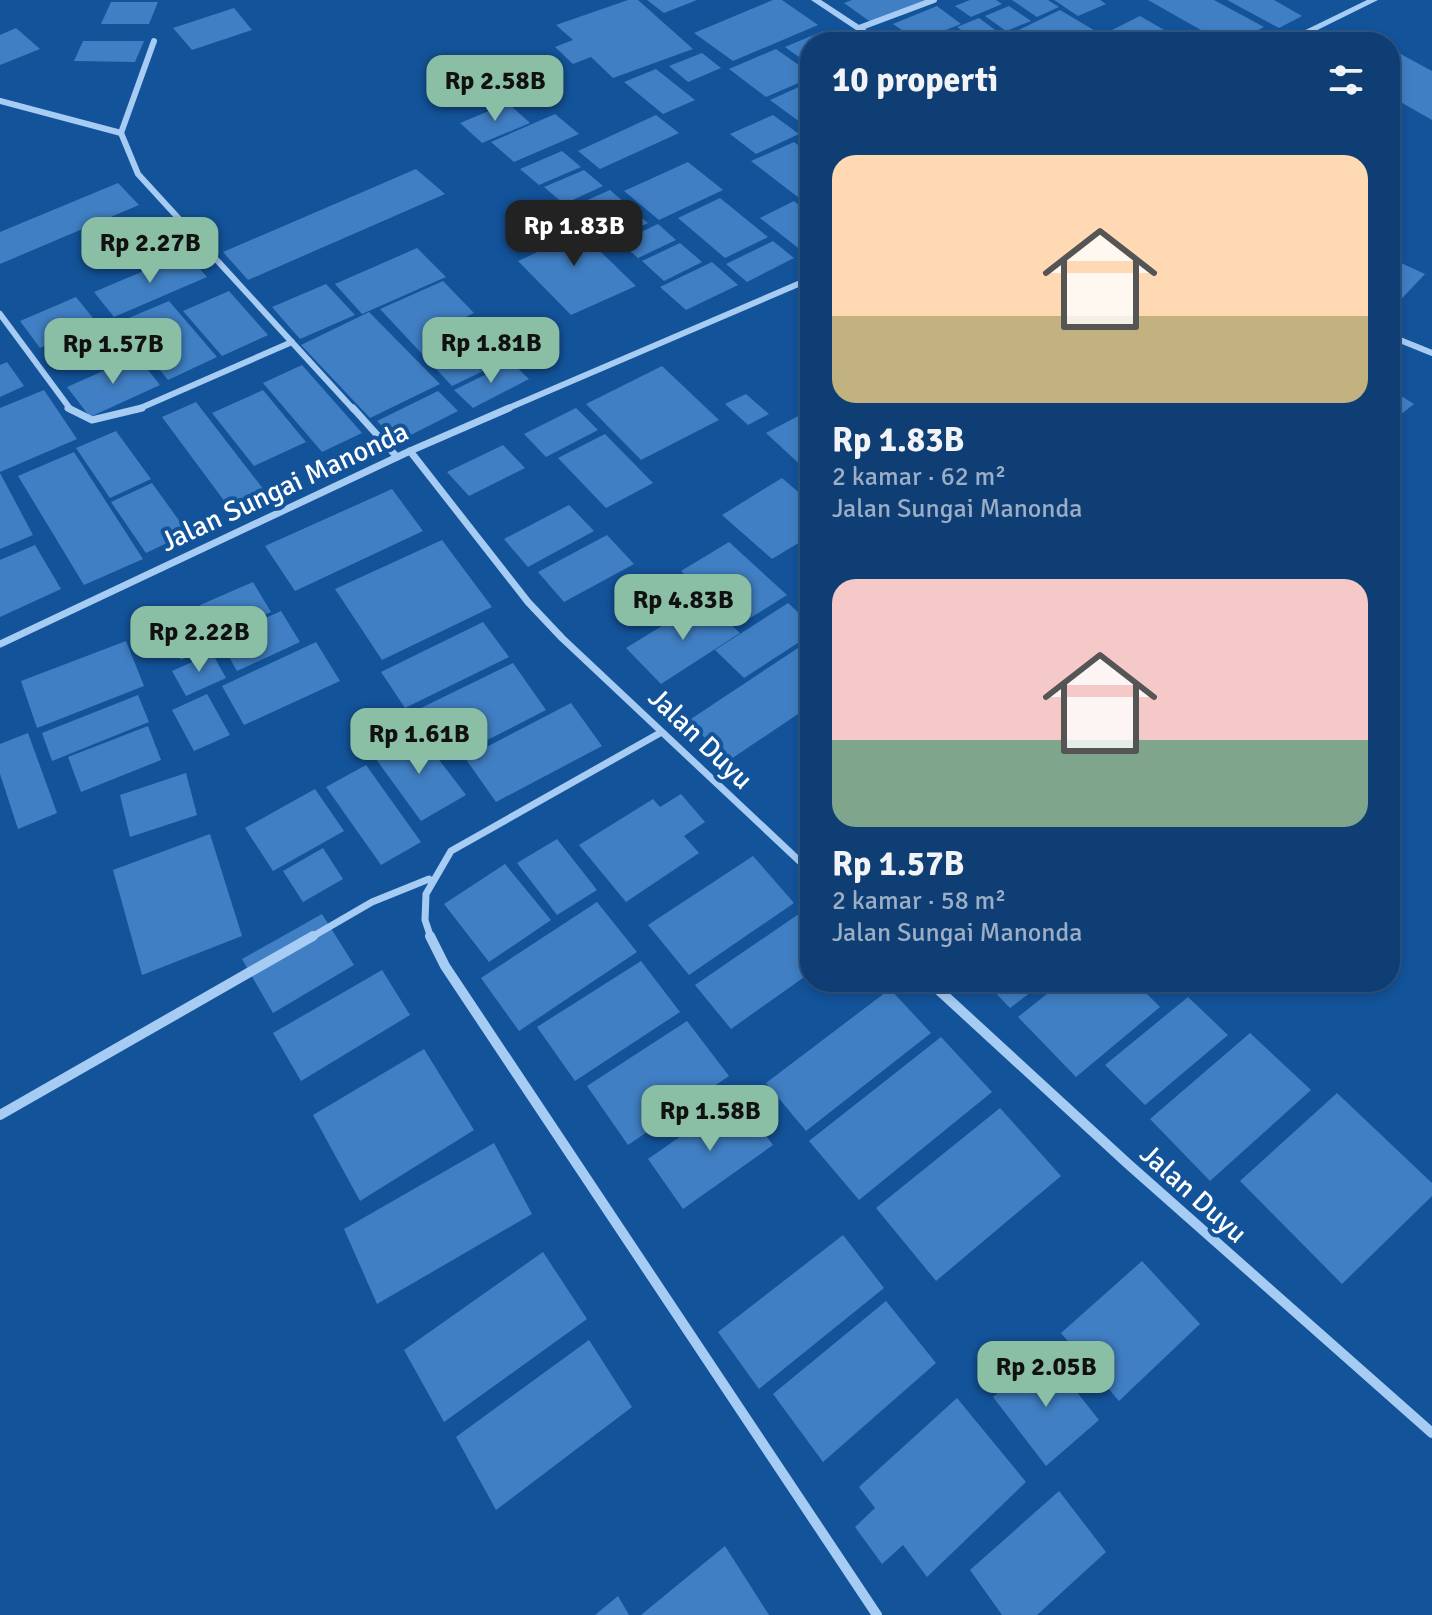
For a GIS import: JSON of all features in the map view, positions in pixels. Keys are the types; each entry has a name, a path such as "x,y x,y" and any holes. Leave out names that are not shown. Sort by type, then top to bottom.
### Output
{"street":[{"path":"815,0 865,32"},
{"path":"859,28 934,0"},
{"path":"1307,32 1374,0"},
{"path":"154,41 121,133 131,162 147,186 397,457"},
{"path":"0,101 121,133"},
{"name":"Jalan Sungai Manonda","path":"0,644 410,451 800,283"},
{"path":"0,314 61,401 74,413 89,420 137,410 292,342"},
{"path":"1400,340 1432,353"},
{"name":"Jalan Duyu","path":"410,451 528,602 660,733 800,862"},
{"path":"660,733 451,851 429,879 421,913 445,966 877,1615"},
{"path":"0,1115 372,902 429,879"},
{"name":"Jalan Duyu","path":"941,992 1127,1163 1432,1433"}],"building":[{"path":"628,0 638,0 693,49 613,78 591,57 573,64 555,47 573,40 556,25"},
{"path":"647,0 697,0 664,13"},
{"path":"773,0 782,0 818,25 733,61 694,33"},
{"path":"852,0 929,0 872,23 844,3"},
{"path":"970,0 996,0 1002,4 971,17 955,6"},
{"path":"1012,0 1048,0 1059,7 1037,17"},
{"path":"1054,0 1100,0 1106,4 1078,16"},
{"path":"1148,0 1214,0 1264,27 1254,32 1204,32"},
{"path":"1227,0 1274,0 1302,16 1279,28"},
{"path":"111,2 158,2 149,24 101,24"},
{"path":"937,6 961,24 941,32 905,32 893,24"},
{"path":"1009,6 1031,21 1006,31 985,16"},
{"path":"234,8 252,30 192,50 173,28"},
{"path":"1060,10 1097,32 1015,32"},
{"path":"1140,16 1168,32 1108,32"},
{"path":"979,18 998,32 964,32 957,27"},
{"path":"16,28 40,49 0,65 0,35"},
{"path":"83,41 144,41 135,62 74,61"},
{"path":"800,41 800,58 785,47"},
{"path":"776,49 800,66 800,82 766,97 729,69"},
{"path":"702,53 721,68 688,82 669,66"},
{"path":"1400,54 1432,71 1432,120 1400,102"},
{"path":"656,69 695,100 663,114 624,82"},
{"path":"800,86 800,122 770,100"},
{"path":"508,103 530,123 482,143 460,123"},
{"path":"555,114 579,134 514,162 491,142"},
{"path":"656,115 679,133 600,169 578,151"},
{"path":"773,115 799,134 756,154 730,134"},
{"path":"794,142 800,146 800,199 751,161"},
{"path":"562,151 581,167 539,185 520,169"},
{"path":"688,162 723,190 659,220 624,191"},
{"path":"416,169 445,194 248,280 223,252"},
{"path":"584,170 603,186 564,204 544,187"},
{"path":"118,183 139,205 0,264 0,232"},
{"path":"610,190 648,223 614,239 576,205"},
{"path":"720,198 768,237 725,258 678,218"},
{"path":"794,201 800,206 800,249 760,218"},
{"path":"566,218 636,286 571,315 518,261 544,249 528,234"},
{"path":"658,224 676,240 638,258 620,242"},
{"path":"773,241 794,258 747,282 726,264"},
{"path":"680,243 702,262 664,281 642,261"},
{"path":"417,248 446,277 362,314 335,284"},
{"path":"186,253 207,277 114,317 94,292"},
{"path":"712,262 738,285 686,310 660,287"},
{"path":"1400,263 1425,274 1400,300"},
{"path":"443,281 474,313 459,320 500,363 452,386 380,309"},
{"path":"326,284 355,315 300,339 272,307"},
{"path":"229,291 268,335 222,356 183,311"},
{"path":"76,297 97,323 40,348 20,321"},
{"path":"169,301 217,357 168,380 136,341 121,348 105,328"},
{"path":"369,312 440,384 370,418 301,345"},
{"path":"137,356 160,385 90,417 67,387"},
{"path":"7,362 24,386 0,397 0,365"},
{"path":"511,362 529,379 473,408 454,390"},
{"path":"302,365 362,433 322,452 263,383"},
{"path":"662,366 719,420 641,460 586,404"},
{"path":"44,390 77,439 0,472 0,408"},
{"path":"263,390 306,442 254,466 212,413"},
{"path":"438,391 458,411 397,442 377,421"},
{"path":"746,394 769,414 748,425 725,404"},
{"path":"1400,395 1414,404 1400,415"},
{"path":"196,402 264,490 228,506 162,417"},
{"path":"576,408 598,430 546,457 524,434"},
{"path":"800,415 800,464 766,433"},
{"path":"116,431 151,479 110,498 76,448"},
{"path":"605,434 653,483 606,508 558,458"},
{"path":"503,445 525,468 469,496 447,472"},
{"path":"74,452 143,559 84,585 18,476"},
{"path":"0,473 33,535 0,549"},
{"path":"782,478 800,493 800,542 772,559 722,515"},
{"path":"152,483 188,533 146,553 111,502"},
{"path":"392,489 423,531 295,591 265,546"},
{"path":"569,505 594,531 528,567 504,539"},
{"path":"607,535 634,564 564,602 538,572"},
{"path":"442,540 492,607 382,660 335,589"},
{"path":"729,542 787,595 739,625 681,571"},
{"path":"35,545 61,589 0,617 0,560"},
{"path":"253,582 271,612 217,636 200,605"},
{"path":"704,600 740,633 661,684 626,648"},
{"path":"788,603 800,614 800,642 744,678 715,650"},
{"path":"193,607 214,644 181,660 160,622"},
{"path":"281,611 300,642 237,671 219,639"},
{"path":"483,622 509,657 405,708 381,672"},
{"path":"126,641 144,686 37,728 21,681"},
{"path":"316,642 340,681 244,725 222,686"},
{"path":"800,647 800,713 728,761 688,721"},
{"path":"212,653 226,678 186,696 172,671"},
{"path":"513,663 546,710 454,757 421,708"},
{"path":"207,694 230,735 194,751 172,710"},
{"path":"138,695 149,722 52,761 42,733"},
{"path":"571,703 602,746 496,802 465,758"},
{"path":"148,726 161,760 81,792 68,757"},
{"path":"417,731 466,795 421,821 373,755"},
{"path":"28,733 57,813 18,829 0,774 0,744"},
{"path":"366,765 421,842 381,865 326,787"},
{"path":"186,773 197,815 130,837 120,795"},
{"path":"315,789 344,831 273,871 245,828"},
{"path":"681,794 705,822 684,836 699,853 626,902 579,845 653,799 660,807"},
{"path":"210,834 242,936 142,975 113,870"},
{"path":"557,839 597,890 557,915 517,863"},
{"path":"323,848 343,879 303,902 283,871"},
{"path":"753,856 794,903 689,975 648,925"},
{"path":"505,864 551,920 489,962 444,904"},
{"path":"597,902 637,952 519,1031 481,978"},
{"path":"800,913 800,980 731,1029 695,985"},
{"path":"322,914 354,965 273,1013 242,959"},
{"path":"641,961 680,1012 575,1081 537,1027"},
{"path":"382,970 410,1015 301,1081 273,1033"},
{"path":"886,992 893,992 931,1033 806,1131 766,1083"},
{"path":"995,992 1031,992 1010,1008"},
{"path":"1049,992 1145,992 1160,1007 1076,1077 1018,1017"},
{"path":"1188,997 1228,1035 1145,1105 1105,1065"},
{"path":"687,1021 729,1076 628,1145 587,1086"},
{"path":"1250,1033 1311,1090 1210,1181 1150,1119"},
{"path":"941,1037 992,1092 859,1200 809,1141"},
{"path":"424,1049 474,1130 360,1201 313,1115"},
{"path":"1337,1093 1432,1183 1432,1196 1342,1284 1240,1181"},
{"path":"737,1097 773,1145 683,1209 648,1159"},
{"path":"1000,1108 1061,1176 936,1281 876,1208"},
{"path":"494,1143 532,1214 377,1304 344,1229"},
{"path":"843,1235 884,1288 759,1389 718,1332"},
{"path":"543,1252 587,1319 444,1422 404,1350"},
{"path":"1142,1261 1200,1324 1119,1401 1061,1333"},
{"path":"886,1301 936,1363 823,1462 773,1394"},
{"path":"589,1340 632,1407 496,1510 456,1437"},
{"path":"1045,1352 1099,1420 1046,1466 993,1397"},
{"path":"957,1398 1026,1482 927,1577 903,1545 882,1564 855,1527 875,1508 859,1487"},
{"path":"1059,1491 1106,1552 1037,1615 1002,1615 970,1570"},
{"path":"725,1546 769,1615 641,1615"},
{"path":"618,1596 629,1615 595,1615"}]}
